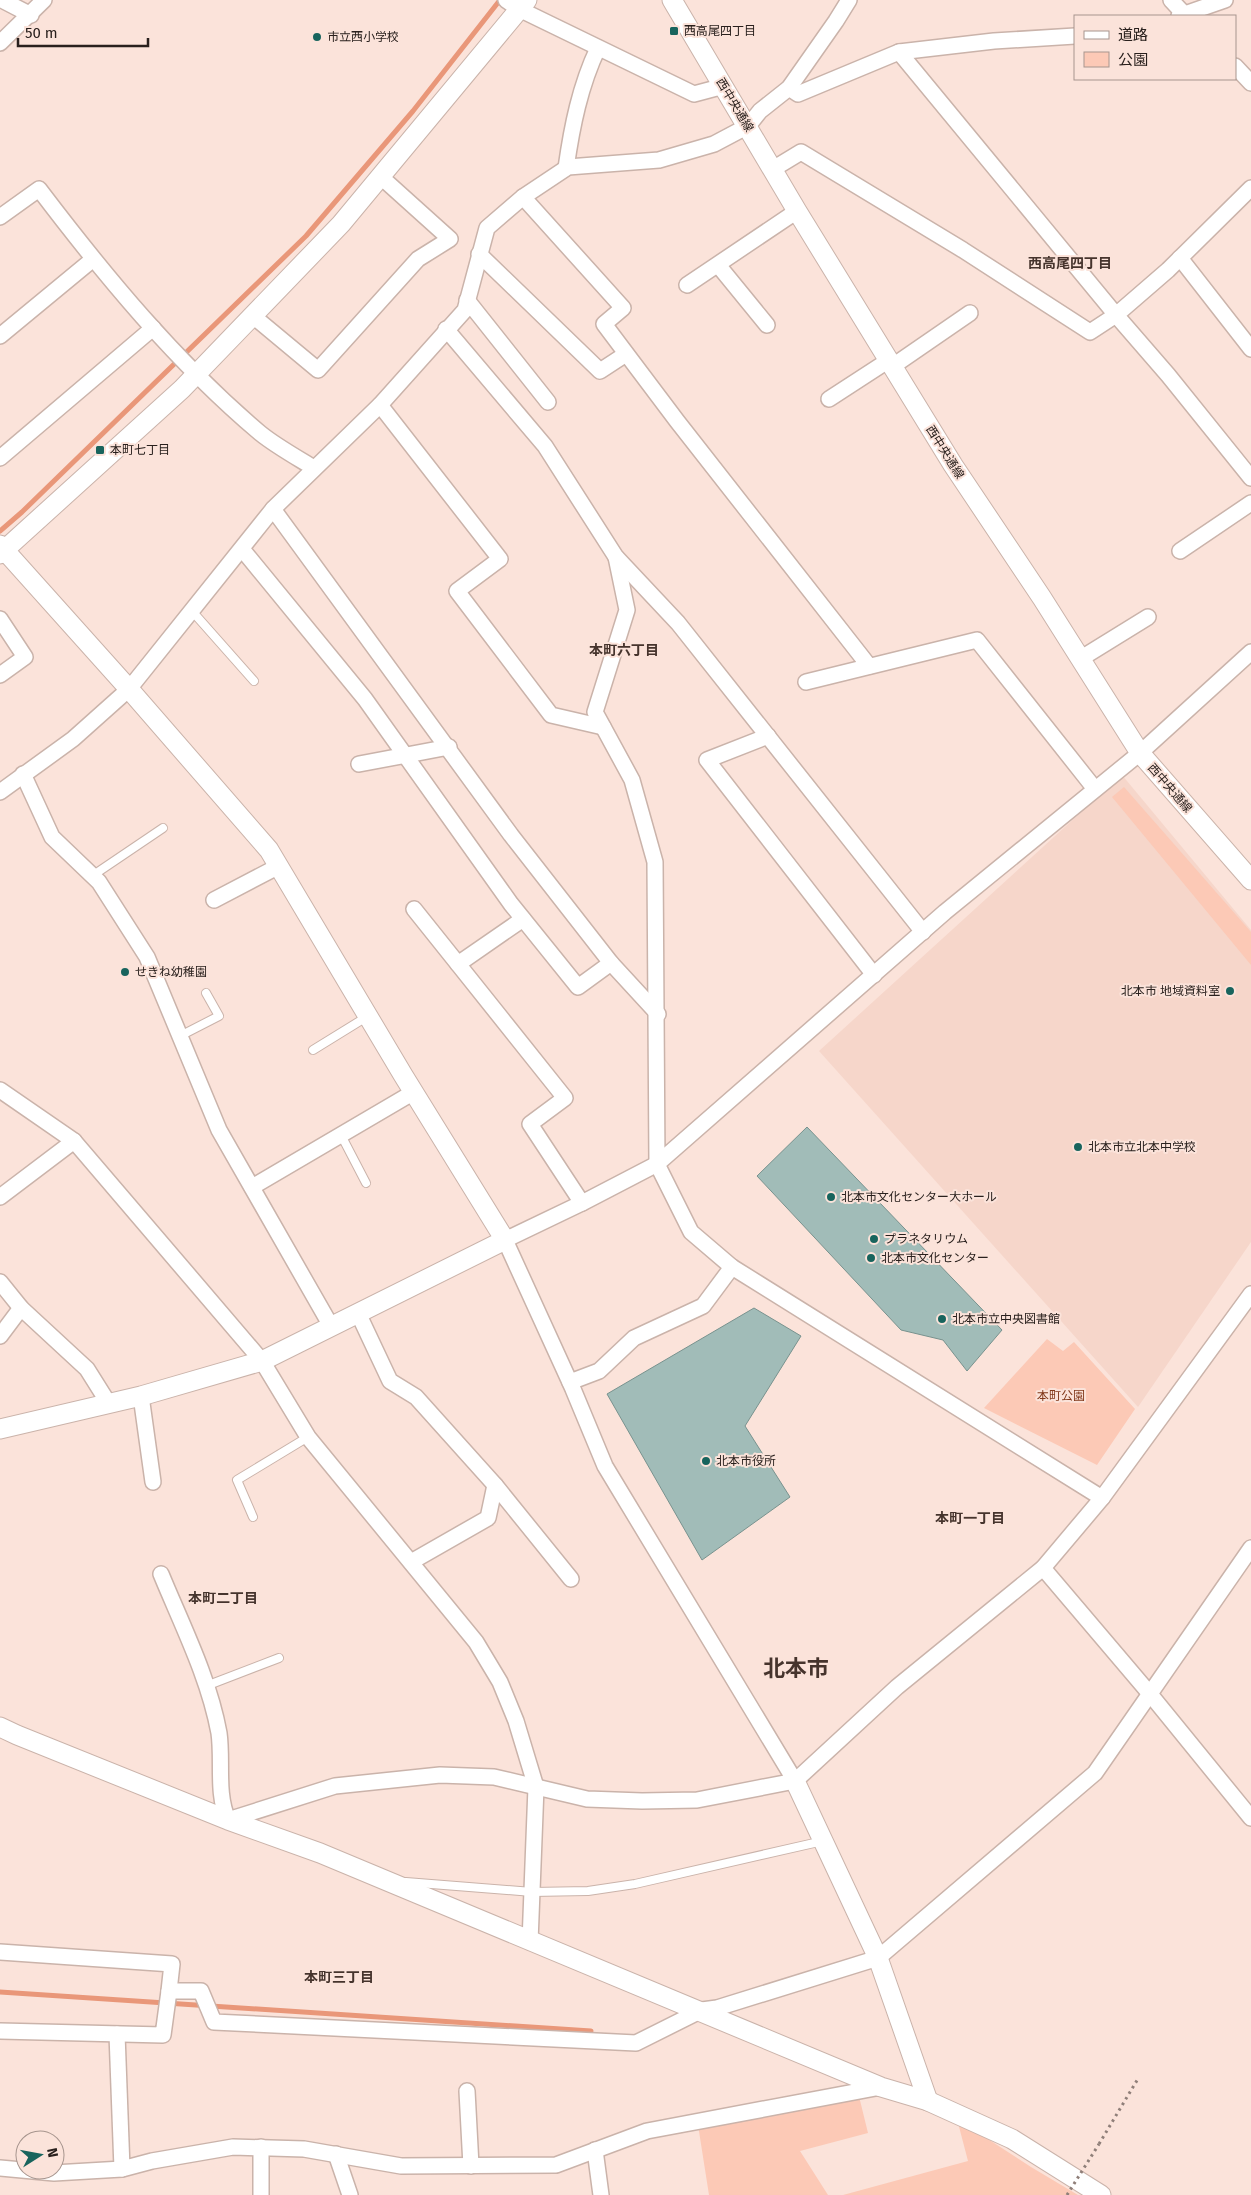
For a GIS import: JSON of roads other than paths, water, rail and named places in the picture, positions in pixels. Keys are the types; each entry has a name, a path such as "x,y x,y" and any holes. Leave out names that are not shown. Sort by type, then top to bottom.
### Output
{"street":[{"path":"2,0 31,15"},
{"path":"0,43 31,15 44,0"},
{"name":"西中央通線","path":"672,0 772,169 953,466 1140,753 1251,880"},
{"path":"0,792 72,739 129,689 273,509 380,406 446,329 465,310 487,228 523,197 566,168 659,160 714,144 748,126 760,111 789,88 849,0"},
{"path":"1171,0 1182,15"},
{"path":"1186,15 1226,0"},
{"path":"724,86 694,94 598,48 518,3 341,224 253,316 194,374 182,389 2,549 129,689 269,850 505,1240 606,1466 795,1781 878,1958 928,2101"},
{"path":"789,88 798,94 899,52 994,41 1074,36"},
{"path":"566,168 574,120 588,70 598,48"},
{"path":"899,52 1116,315 1168,375 1251,478"},
{"path":"1236,67 1251,83"},
{"path":"772,169 801,152 963,250 1090,332 1116,315 1180,258 1251,188"},
{"path":"253,316 318,370 418,259 450,239 380,176"},
{"path":"0,217 39,189 92,260 194,374 262,434 314,468"},
{"path":"523,197 623,308 604,324 869,666"},
{"path":"687,285 798,211"},
{"path":"479,254 600,372 626,354"},
{"path":"1180,258 1251,348"},
{"path":"0,336 92,260"},
{"path":"718,265 767,325"},
{"path":"467,300 548,402"},
{"path":"829,399 891,363 970,313"},
{"path":"0,458 154,328"},
{"path":"446,329 545,446 616,557 678,623 923,932"},
{"path":"380,406 500,560 457,591 551,716 603,727"},
{"path":"1180,551 1251,503"},
{"path":"273,509 449,747 511,835 611,963 658,1014"},
{"path":"242,549 365,699 403,756 522,919 578,987 611,963"},
{"path":"616,557 627,610 595,712 632,780 655,862 658,1014 657,1164 691,1232 732,1267 1102,1498"},
{"path":"1080,659 1148,617"},
{"path":"0,619 25,656 0,675"},
{"path":"806,682 977,640 1095,790"},
{"path":"0,1428 141,1396 262,1361 657,1164 923,932 1140,753 1249,658"},
{"path":"768,736 707,760 874,975"},
{"path":"359,764 449,747"},
{"path":"22,774 52,837 99,882 147,957 219,1130 332,1326"},
{"path":"214,900 278,866"},
{"path":"414,908 565,1098 530,1124 582,1203"},
{"path":"458,964 522,919"},
{"path":"0,1090 74,1140 262,1361 308,1437 476,1642 500,1682 516,1721 536,1787 530,1942"},
{"path":"252,1188 414,1092"},
{"path":"0,1197 74,1140"},
{"path":"570,1382 599,1371 634,1338 703,1306 732,1267"},
{"path":"0,1282 21,1308 87,1369 109,1404"},
{"path":"228,1820 335,1786 440,1774 494,1778 588,1799 642,1801 697,1800 795,1781 897,1686 1043,1568 1102,1498 1251,1294"},
{"path":"0,1336 21,1308"},
{"path":"358,1313 390,1381 416,1396 495,1485 571,1579"},
{"path":"141,1396 153,1482"},
{"path":"411,1562 488,1518 495,1485"},
{"path":"169,1991 200,1991 214,2022 636,2043 702,2010 717,2008 878,1958 1095,1773 1251,1548"},
{"path":"1043,1568 1150,1694 1251,1818"},
{"path":"161,1574 206,1686 219,1734 223,1808 228,1820"},
{"path":"0,1727 17,1736 228,1820 320,1853 530,1942 702,2010 881,2087 928,2101 1012,2139 1102,2195"},
{"path":"0,1952 172,1964 163,2035 0,2031"},
{"path":"117,2034 122,2169"},
{"path":"0,2168 54,2173 122,2169 152,2160 234,2146 304,2149 401,2166 556,2165 647,2131 881,2087"},
{"path":"467,2091 471,2166"},
{"path":"261,2147 261,2195"},
{"path":"596,2150 601,2195"},
{"path":"336,2154 350,2195"}],"lane":[{"path":"192,612 254,681"},
{"path":"92,876 163,828"},
{"path":"180,1036 219,1016 206,993"},
{"path":"313,1050 368,1016"},
{"path":"340,1135 366,1183"},
{"path":"253,1517 237,1480 308,1437"},
{"path":"206,1686 279,1658"},
{"path":"384,1880 532,1892 588,1891 635,1884 823,1841"}],"waterway":[{"path":"0,531 22,512 306,236 413,111 500,0"},
{"path":"0,1992 591,2031"}],"place":[{"name":"西高尾四丁目","path":"674,31"},
{"name":"市立西小学校","path":"317,37"},
{"name":"本町七丁目","path":"100,450"},
{"name":"せきね幼稚園","path":"125,972"},
{"name":"北本市 地域資料室","path":"1230,991"},
{"name":"北本市立北本中学校","path":"1078,1147"},
{"name":"北本市文化センター大ホール","path":"831,1197"},
{"name":"プラネタリウム","path":"874,1239"},
{"name":"北本市文化センター","path":"871,1258"},
{"name":"北本市立中央図書館","path":"942,1319"},
{"name":"北本市役所","path":"706,1461"}],"district":[{"name":"西高尾四丁目","path":"1070,263"},
{"name":"本町六丁目","path":"624,650"},
{"name":"本町一丁目","path":"970,1518"},
{"name":"本町二丁目","path":"223,1598"},
{"name":"北本市","path":"796,1668"},
{"name":"本町三丁目","path":"339,1977"}],"park label":[{"name":"本町公園","path":"1061,1396"}]}
